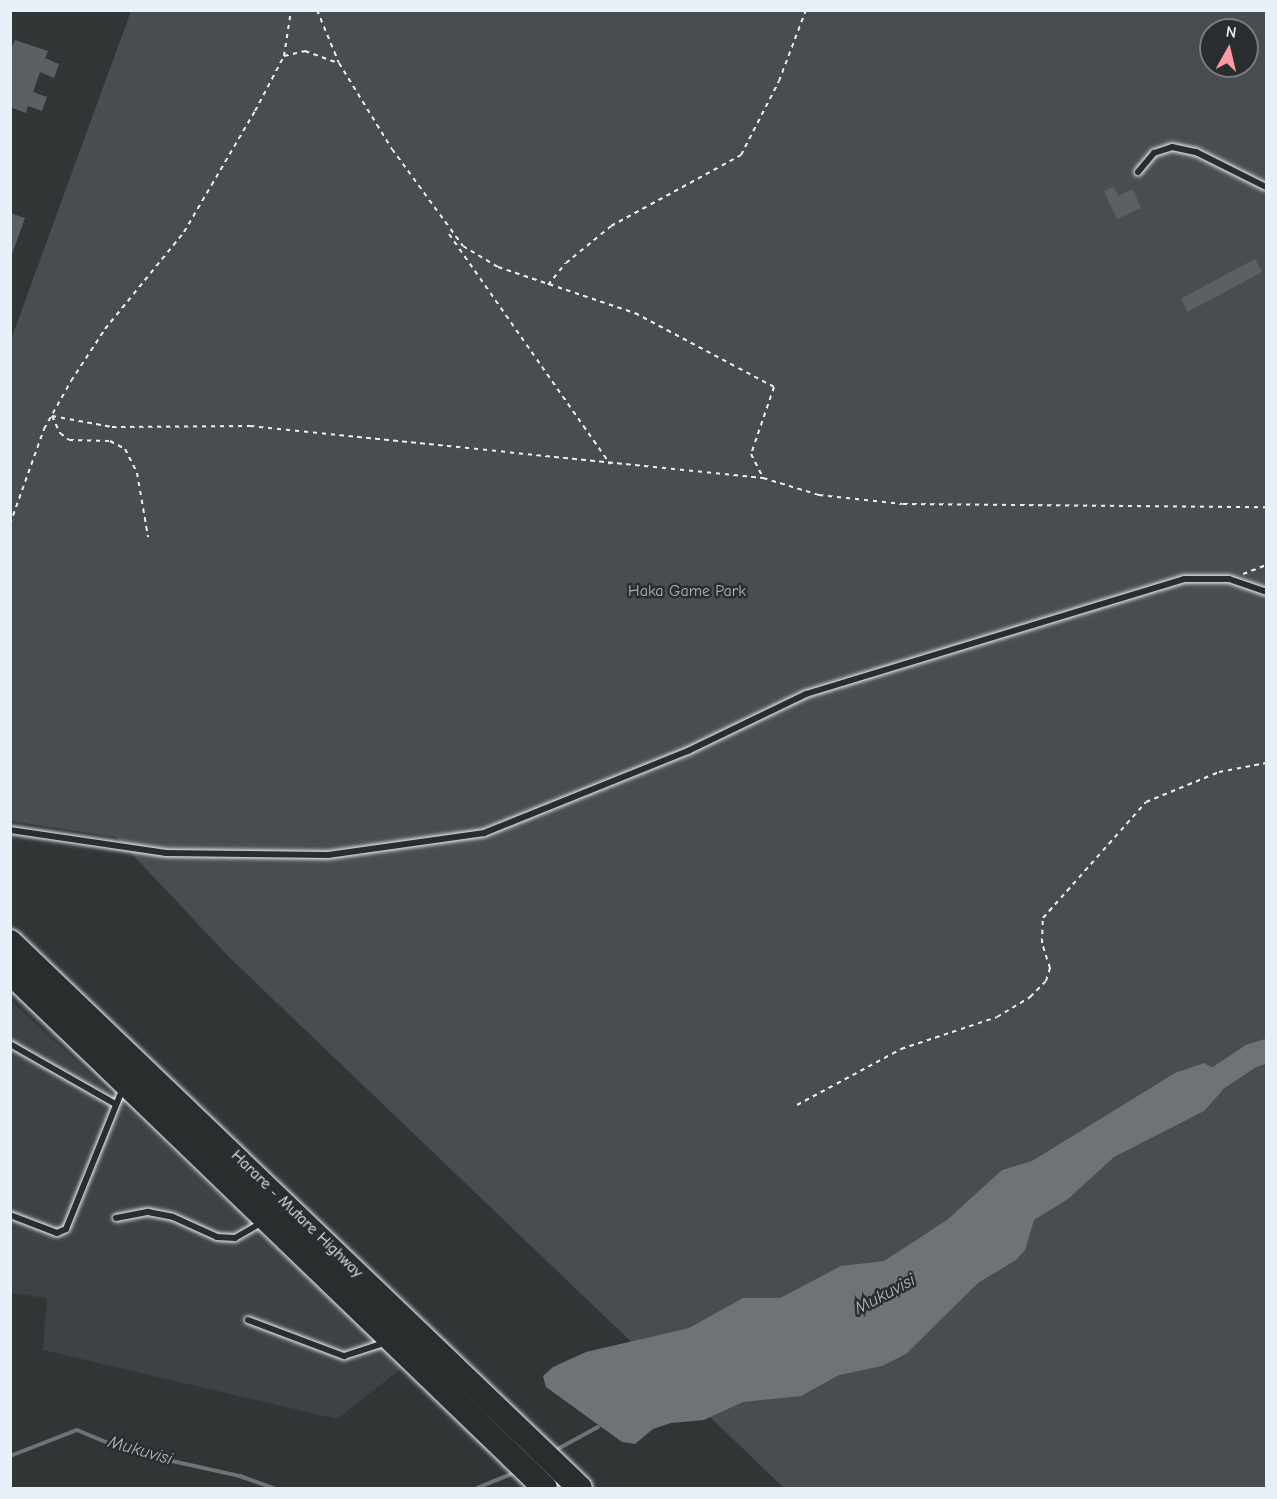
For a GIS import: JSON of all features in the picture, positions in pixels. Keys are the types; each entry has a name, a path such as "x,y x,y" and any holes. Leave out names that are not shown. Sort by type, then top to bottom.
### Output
{"highway":[{"name":"Harare - Mutare Highway","path":"10,942 548,1454 580,1488"},
{"name":"Harare - Mutare Highway","path":"10,972 532,1473"}],"lane":[{"path":"1138,172 1154,153 1172,147 1196,152 1266,188"},
{"path":"10,830 166,853 317,855 484,833 688,750 806,694 1184,579 1229,579 1266,591"},
{"path":"10,1044 115,1104"},
{"path":"10,1215 57,1233 66,1229 115,1104 126,1082"},
{"path":"116,1218 148,1212 173,1217 218,1237 235,1238 267,1219"},
{"path":"248,1320 322,1351 344,1356 393,1340"}],"path":[{"path":"10,524 52,416 105,329 184,232 284,56 291,10"},
{"path":"317,10 339,63 517,337 610,465"},
{"path":"548,285 566,263 611,226 741,155 779,81 806,10"},
{"path":"284,56 305,51 339,63"},
{"path":"446,229 480,258 548,285 635,314 774,387 751,454 763,478"},
{"path":"52,416 112,427 271,428 610,465 763,478 819,495 903,504 1266,507"},
{"path":"52,416 60,433 69,440 110,441 125,449 137,473 148,537"},
{"path":"1229,579 1266,565"},
{"path":"797,1105 901,1049 997,1017 1030,997 1046,981 1050,968 1042,943 1042,918 1146,802 1220,772 1266,763"}],"shaded area":[{"path":"10,1000 403,1367 337,1419 43,1350 47,1298 11,1293"}],"green space":[{"name":"Haka Game Park","path":"131,11 1266,11 1266,1488 784,1488 229,957 116,837 11,821 10,342"}],"water":[{"path":"1204,1063 1221,1072 1222,1091 1204,1111 1114,1157 1068,1199 1034,1220 1025,1250 1016,1260 978,1283 906,1354 882,1366 839,1375 801,1396 743,1402 704,1420 671,1423 653,1429 635,1444 622,1442 546,1387 543,1376 553,1367 586,1352 689,1328 743,1298 780,1298 841,1266 884,1261 947,1220 1002,1170 1032,1161 1175,1073"}],"building":[{"path":"15,40 48,51 45,58 59,64 54,78 40,72 33,92 47,97 42,111 28,106 26,113 10,107 10,52"},
{"path":"1114,187 1118,196 1133,189 1141,208 1117,219 1104,191"},
{"path":"10,213 25,218 12,254 10,254"},
{"path":"1255,259 1262,272 1188,312 1181,298"}],"waterway":[{"name":"Mukuvisi","path":"1194,1094 1251,1056 1266,1051"},
{"name":"Mukuvisi","path":"554,1451 598,1427"},
{"name":"Mukuvisi","path":"10,1456 77,1430 127,1451 240,1476 273,1488"},
{"name":"Mukuvisi","path":"477,1488 516,1472"}]}
